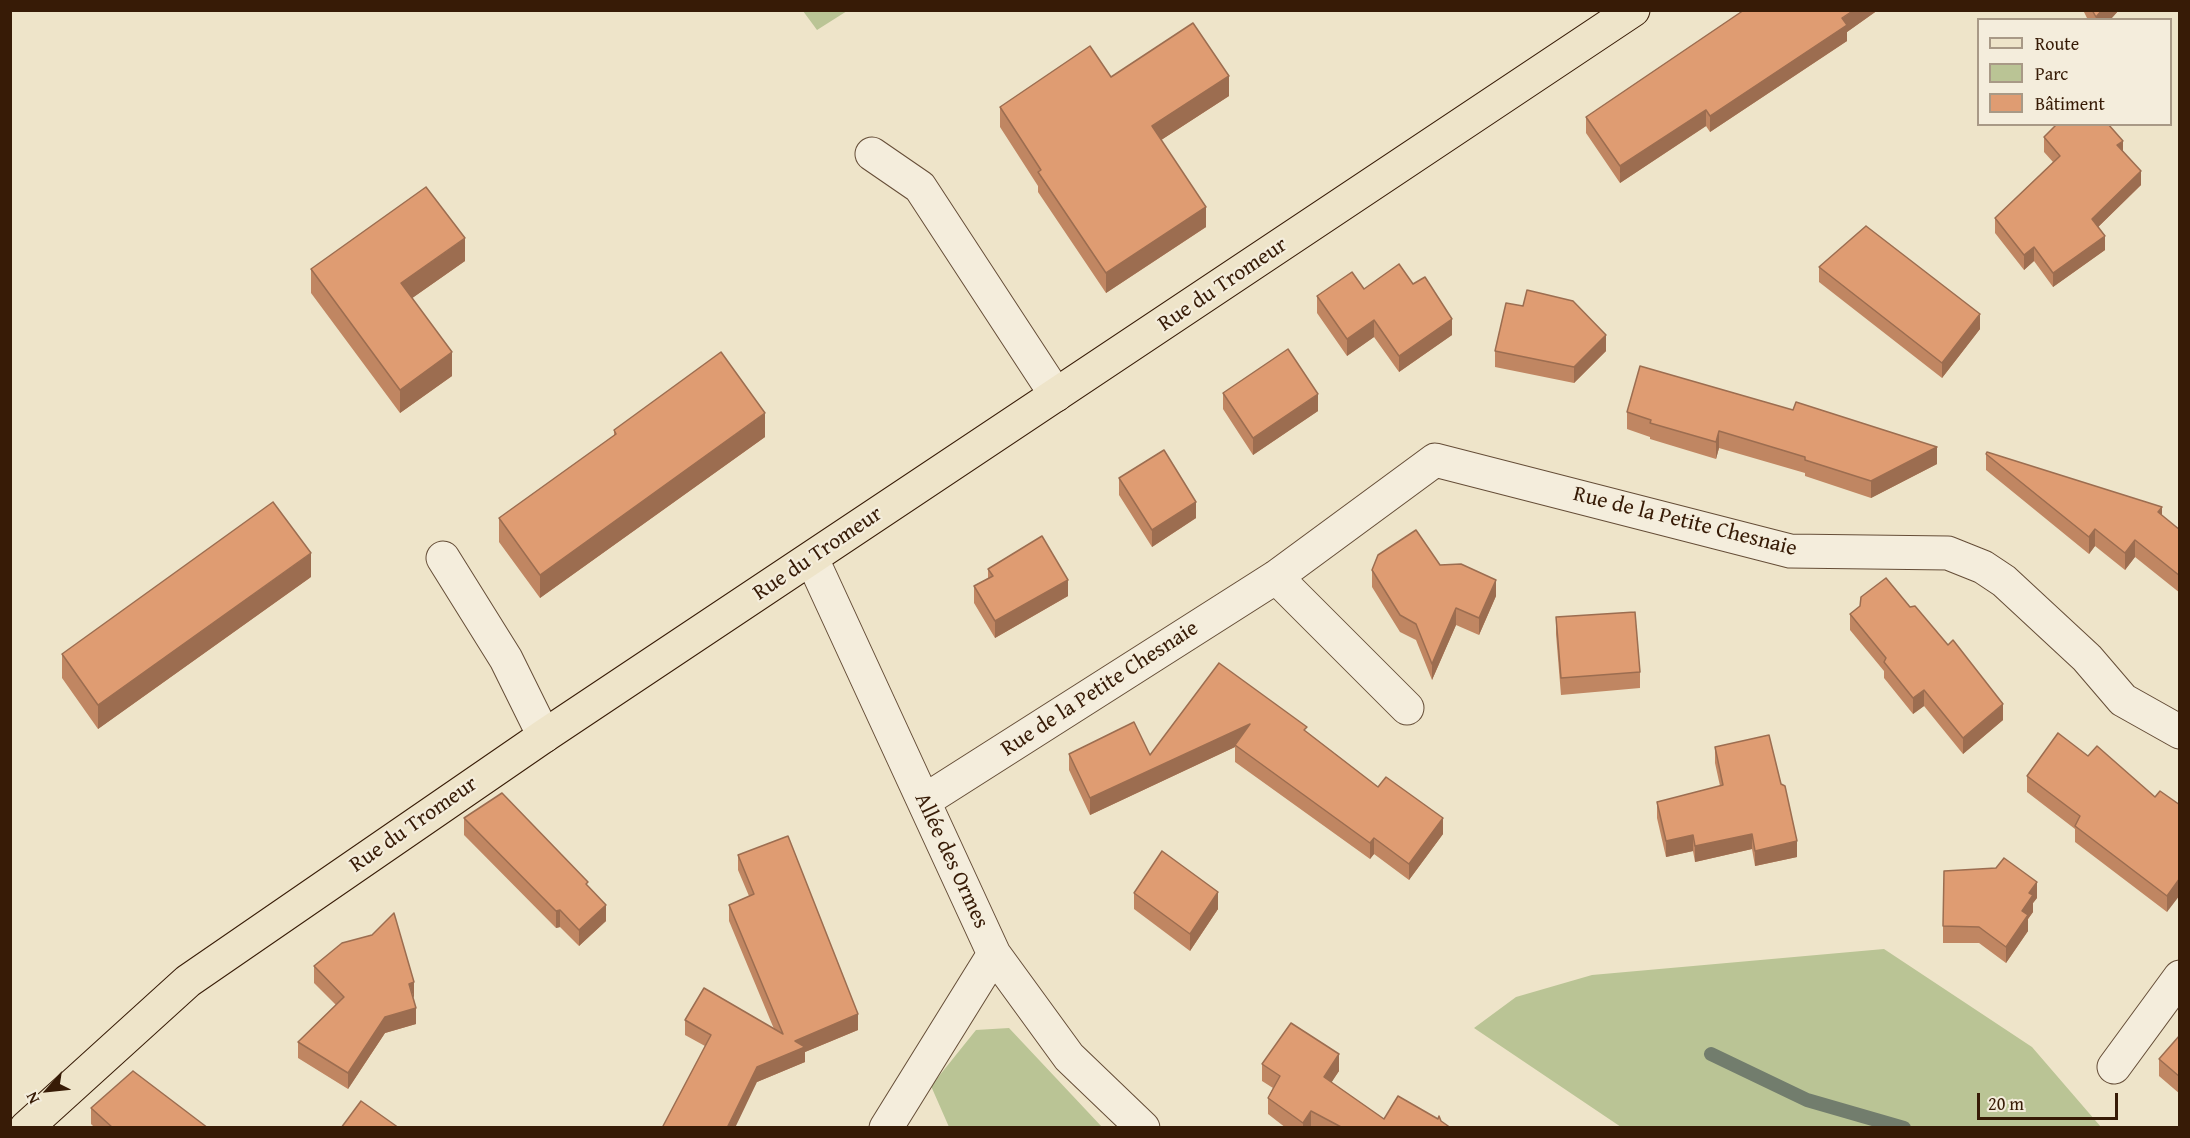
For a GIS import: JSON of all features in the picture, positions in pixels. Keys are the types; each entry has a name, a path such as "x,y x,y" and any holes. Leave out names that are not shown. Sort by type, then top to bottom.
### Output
{"main road":[{"name":"Rue du Tromeur","path":"26,1128 188,981 544,736 1633,10"}],"street":[{"path":"872,154 920,187 1056,395"},
{"name":"Rue de la Petite Chesnaie","path":"924,801 1276,577 1435,460 1790,551 1948,553 1983,567 2004,581 2087,658 2123,700 2180,732"},
{"path":"443,558 506,659 544,736"},
{"name":"Allée des Ormes","path":"812,559 994,954 1069,1057 1143,1128"},
{"path":"1276,577 1407,708"},
{"path":"885,1128 994,954"},
{"path":"2114,1067 2180,977"}],"green space":[{"path":"803,11 847,11 817,30"},
{"path":"1884,949 2032,1047 2101,1127 1621,1127 1474,1028 1516,997 1592,975"},
{"path":"1009,1028 1102,1127 949,1127 931,1086 976,1030"}],"building":[{"path":"1744,10 1854,10 1842,18 1847,25 1710,116 1706,110 1620,166 1586,117"},
{"path":"2092,10 2102,10 2096,17"},
{"path":"1193,23 1229,76 1152,126 1206,207 1106,273 1038,172 1041,170 1000,107 1090,46 1111,77"},
{"path":"2055,126 2110,126 2123,141 2117,145 2141,171 2092,219 2105,236 2053,273 2034,247 2024,255 1995,218 2060,156 2044,137"},
{"path":"426,187 465,238 401,283 452,352 400,390 311,269"},
{"path":"1866,226 1980,314 1942,363 1819,267"},
{"path":"1399,264 1413,284 1425,277 1452,319 1399,356 1374,320 1347,339 1317,296 1352,272 1364,289"},
{"path":"1527,290 1573,301 1606,335 1574,367 1495,351 1506,303 1523,306"},
{"path":"1288,349 1318,394 1253,438 1223,393"},
{"path":"721,352 765,413 540,575 499,518 616,434 614,430"},
{"path":"1640,366 1793,410 1796,402 1937,447 1871,481 1805,460 1805,457 1719,431 1716,442 1650,423 1651,420 1627,412"},
{"path":"1164,450 1196,502 1152,530 1119,478"},
{"path":"1987,452 2162,507 2158,512 2180,530 2180,576 2135,540 2125,553 2095,529 2089,537 1986,454"},
{"path":"273,502 311,553 98,705 62,654"},
{"path":"1416,530 1440,565 1461,564 1496,580 1479,618 1456,608 1432,664 1416,624 1400,615 1372,570 1378,555"},
{"path":"1042,536 1068,580 995,621 974,586 993,576 988,569"},
{"path":"1886,578 1910,607 1915,606 1948,645 1953,640 2003,704 1963,738 1924,690 1913,698 1884,662 1886,658 1850,614 1860,606 1861,597"},
{"path":"1635,612 1640,672 1561,678 1556,617"},
{"path":"1219,663 1307,727 1304,730 1378,787 1386,777 1443,818 1409,864 1374,838 1370,843 1235,745 1250,724 1090,798 1069,754 1134,722 1150,755"},
{"path":"2058,733 2088,756 2097,746 2155,797 2160,791 2180,805 2180,878 2167,896 2075,826 2080,816 2027,776"},
{"path":"1769,735 1781,784 1785,786 1797,841 1755,851 1752,834 1695,846 1693,835 1666,841 1657,802 1723,785 1715,747"},
{"path":"502,793 588,882 586,884 606,905 579,930 560,910 556,911 464,818"},
{"path":"788,836 858,1014 795,1041 805,1047 757,1067 727,1128 662,1128 711,1035 685,1020 704,988 783,1034 729,905 754,894 738,855"},
{"path":"1162,851 1218,892 1190,934 1134,893"},
{"path":"2004,858 2037,882 2029,893 2033,895 2022,911 2028,915 2006,947 1979,927 1943,926 1944,871 1996,868"},
{"path":"394,913 414,982 409,984 416,1008 385,1017 348,1073 298,1042 344,997 314,966 342,943 372,935"},
{"path":"1291,1023 1339,1054 1324,1077 1384,1119 1398,1096 1438,1119 1439,1116 1441,1121 1451,1128 1343,1128 1311,1111 1303,1123 1268,1098 1280,1076 1262,1064"},
{"path":"2180,1035 2180,1077 2159,1059"},
{"path":"133,1071 208,1128 113,1128 91,1108"},
{"path":"361,1101 399,1128 341,1128"}],"waterway":[{"path":"1711,1054 1807,1100 1904,1128"}]}
